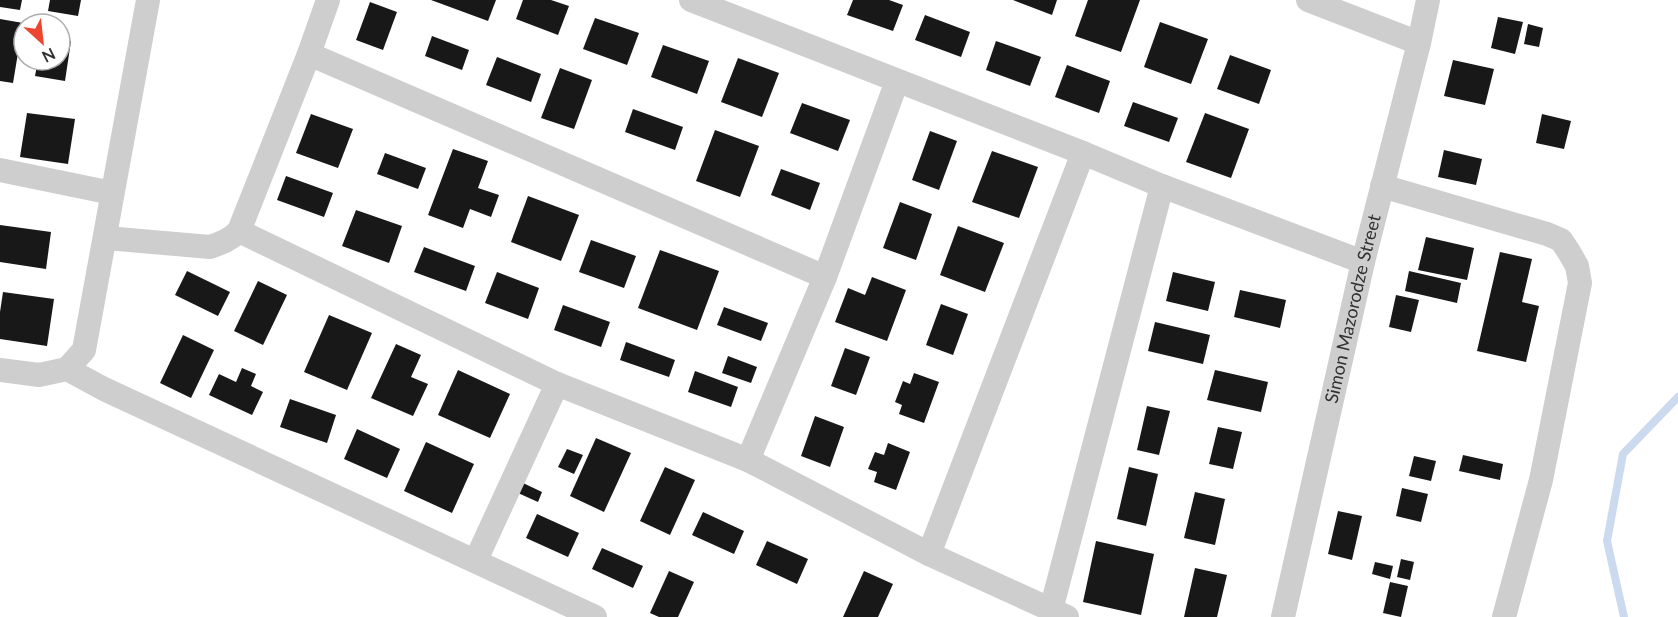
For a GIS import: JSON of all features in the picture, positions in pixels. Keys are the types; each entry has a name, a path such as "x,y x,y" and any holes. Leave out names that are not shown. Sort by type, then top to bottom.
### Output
{"street":[{"path":"0,370 39,375 67,369 84,350 148,0"},
{"path":"106,238 210,247 223,243 239,231 328,0"},
{"path":"691,0 742,10 897,81 1162,186 1363,262"},
{"path":"1308,0 1419,43"},
{"name":"Simon Mazorodze Street","path":"1283,617 1363,262 1428,0"},
{"path":"309,54 825,277"},
{"path":"748,460 825,277 897,81"},
{"path":"930,554 1083,153"},
{"path":"0,170 112,193"},
{"path":"239,231 557,384 748,460 930,554 1059,614 1162,186"},
{"path":"1382,186 1547,234 1561,240 1577,266 1580,283 1541,480 1504,617"},
{"path":"67,369 104,389 595,617"},
{"path":"476,560 557,384"}],"building":[{"path":"0,0 22,0 20,10 0,7"},
{"path":"50,0 81,0 78,16 72,15 72,12 48,11"},
{"path":"431,0 496,0 488,21"},
{"path":"523,0 551,0 569,6 558,35 516,19"},
{"path":"853,0 889,0 903,5 893,31 847,15"},
{"path":"1013,0 1057,0 1052,15"},
{"path":"1088,0 1140,0 1121,52 1075,36"},
{"path":"370,2 397,12 383,50 356,40"},
{"path":"925,15 970,32 961,57 915,40"},
{"path":"1498,17 1523,22 1515,54 1491,48"},
{"path":"595,18 639,33 627,65 583,49"},
{"path":"0,19 12,21 12,72 15,72 13,83 0,81"},
{"path":"1160,22 1208,39 1191,84 1144,67"},
{"path":"1528,24 1543,28 1539,47 1524,44"},
{"path":"432,36 469,50 462,70 425,56"},
{"path":"996,41 1041,57 1030,86 986,70"},
{"path":"663,45 709,61 697,94 651,77"},
{"path":"1230,55 1271,70 1259,104 1217,89"},
{"path":"497,57 541,74 531,102 486,85"},
{"path":"738,58 779,73 762,117 721,102"},
{"path":"1453,60 1494,69 1485,105 1444,96"},
{"path":"1067,65 1110,81 1099,113 1055,97"},
{"path":"560,68 592,80 574,129 541,118"},
{"path":"36,72 66,72 65,81 35,76"},
{"path":"1133,102 1178,118 1169,142 1124,126"},
{"path":"802,103 850,120 838,151 790,133"},
{"path":"633,109 683,127 675,150 625,132"},
{"path":"27,113 75,119 68,164 20,157"},
{"path":"1205,113 1249,129 1231,178 1186,162"},
{"path":"311,114 353,129 338,168 296,153"},
{"path":"1542,114 1571,121 1564,149 1536,143"},
{"path":"715,130 759,146 740,197 696,181"},
{"path":"930,131 957,141 939,190 912,180"},
{"path":"453,149 488,161 478,188 499,195 491,217 470,209 463,228 428,215"},
{"path":"1444,150 1482,159 1476,185 1438,177"},
{"path":"992,151 1038,167 1019,218 972,202"},
{"path":"385,153 426,168 418,189 377,174"},
{"path":"781,169 820,183 810,210 771,195"},
{"path":"286,176 333,193 324,217 277,200"},
{"path":"528,196 579,215 561,261 511,242"},
{"path":"900,202 932,214 916,260 883,248"},
{"path":"356,210 402,226 389,263 342,246"},
{"path":"0,225 51,232 46,269 0,262"},
{"path":"958,226 1004,243 985,292 940,275"},
{"path":"1426,237 1474,248 1467,280 1418,270"},
{"path":"591,240 636,256 624,288 579,272"},
{"path":"424,247 475,266 466,291 414,272"},
{"path":"660,250 719,271 697,330 638,308"},
{"path":"1500,252 1532,259 1522,302 1539,306 1526,362 1477,351"},
{"path":"187,271 230,292 218,316 175,295"},
{"path":"1409,271 1461,283 1457,303 1405,291"},
{"path":"497,272 539,288 528,319 485,303"},
{"path":"1173,272 1215,282 1208,311 1166,301"},
{"path":"872,277 906,290 887,341 835,322 848,288 865,295"},
{"path":"258,281 287,295 263,345 234,331"},
{"path":"1240,290 1286,300 1280,328 1234,317"},
{"path":"3,292 54,299 47,346 0,339"},
{"path":"1396,295 1419,300 1411,332 1389,327"},
{"path":"941,304 968,314 953,355 926,345"},
{"path":"563,305 610,322 601,347 554,330"},
{"path":"724,307 768,323 761,341 717,325"},
{"path":"329,315 372,333 347,390 304,372"},
{"path":"1155,322 1210,335 1203,364 1148,351"},
{"path":"183,335 214,350 191,398 160,383"},
{"path":"626,342 675,360 669,377 620,360"},
{"path":"396,344 421,355 411,377 428,384 413,416 371,398"},
{"path":"845,348 870,357 856,395 831,386"},
{"path":"728,356 757,367 751,383 722,373"},
{"path":"242,368 256,374 251,386 263,392 252,415 209,395 219,374 236,382"},
{"path":"458,370 510,394 490,438 438,415"},
{"path":"1215,370 1268,382 1261,412 1207,400"},
{"path":"695,371 738,387 731,407 688,392"},
{"path":"914,373 939,382 924,423 899,414 902,405 895,402 903,381 910,384"},
{"path":"290,399 336,415 327,443 280,427"},
{"path":"1147,406 1170,411 1159,455 1137,450"},
{"path":"815,416 844,427 830,467 801,456"},
{"path":"1218,427 1242,432 1233,469 1209,464"},
{"path":"357,429 400,449 387,478 344,459"},
{"path":"596,438 631,453 604,512 570,496"},
{"path":"426,442 474,464 452,513 404,491"},
{"path":"888,443 910,452 896,490 874,482 877,472 868,469 875,452 884,455"},
{"path":"567,449 583,455 574,474 558,467"},
{"path":"1463,455 1503,464 1500,480 1459,471"},
{"path":"1414,456 1436,461 1431,481 1409,476"},
{"path":"665,467 695,480 670,535 640,521"},
{"path":"1129,467 1158,474 1146,526 1117,519"},
{"path":"523,483 542,492 538,502 518,493"},
{"path":"1402,488 1428,494 1421,522 1396,516"},
{"path":"1195,492 1225,499 1215,545 1184,538"},
{"path":"1338,511 1362,516 1352,560 1328,554"},
{"path":"703,512 744,531 734,554 692,535"},
{"path":"537,514 579,533 568,557 526,538"},
{"path":"767,541 808,559 797,584 756,565"},
{"path":"1096,541 1154,554 1141,615 1083,602"},
{"path":"602,548 643,566 633,588 592,569"},
{"path":"1401,559 1414,562 1410,580 1397,577"},
{"path":"1375,562 1393,566 1390,579 1372,574"},
{"path":"1195,568 1227,575 1217,617 1184,617"},
{"path":"669,571 694,582 678,617 659,617 650,613"},
{"path":"864,571 893,584 878,617 843,617"},
{"path":"1390,582 1408,586 1401,617 1383,613"}],"waterway":[{"path":"1624,617 1607,541 1623,454 1678,397"}]}
